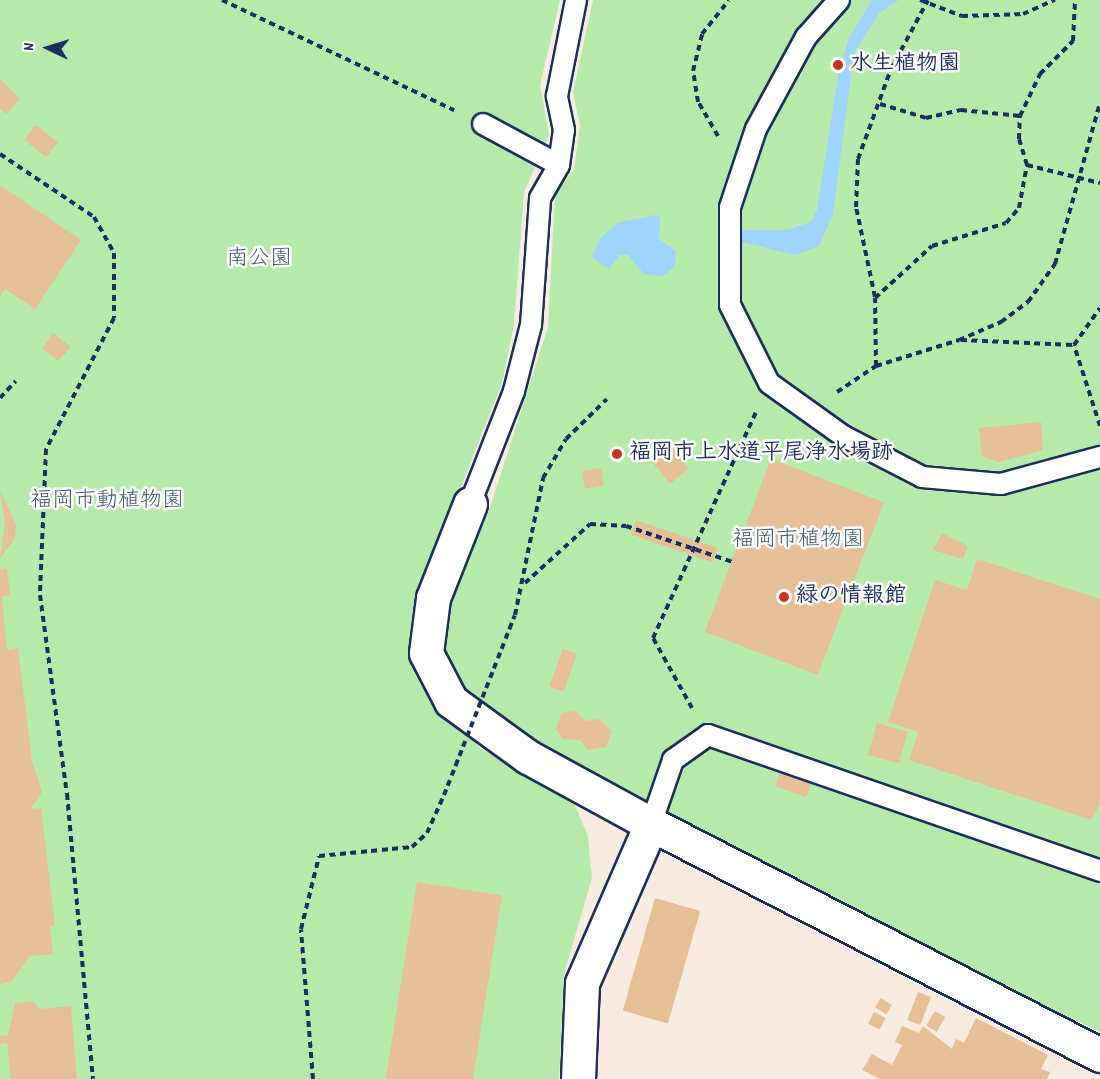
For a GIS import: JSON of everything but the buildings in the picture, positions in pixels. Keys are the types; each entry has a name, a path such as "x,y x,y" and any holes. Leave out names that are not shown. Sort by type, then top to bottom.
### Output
{"street":[{"path":"470,504 433,598 426,653 451,700 528,757 651,825 1100,1055"},
{"path":"579,1079 582,983 651,825"}],"lane":[{"path":"470,504 514,391 531,325 540,198 559,165 564,130 557,96 576,0"},
{"path":"839,0 806,37 745,156 728,224 730,305 769,383 843,436 922,477 1001,484 1100,457"},
{"path":"483,124 559,165"},
{"path":"651,825 673,760 708,735 1100,871"}],"path":[{"path":"222,0 483,124"},
{"path":"729,0 702,34 693,71 698,102 719,137 745,156"},
{"path":"876,366 875,298 856,207 858,159 922,2 928,0"},
{"path":"922,2 962,16 1023,14 1055,0"},
{"path":"875,298 932,246 1012,219 1024,199 1027,165 1019,139 1020,116 1040,74 1073,41 1075,0"},
{"path":"828,398 876,366 959,340 1001,322 1043,284 1081,177 1085,141 1100,103"},
{"path":"880,104 926,118 961,111 1020,116"},
{"path":"0,154 94,217 114,253 114,318 46,449 40,595 67,794 93,1079"},
{"path":"1027,165 1100,183"},
{"path":"1074,345 1100,308"},
{"path":"959,340 1074,345"},
{"path":"1074,345 1100,427"},
{"path":"0,398 16,381"},
{"path":"708,735 653,638 769,383"},
{"path":"313,1079 301,928 319,856 412,847 427,833 515,615 525,584 543,478 566,439 607,399"},
{"path":"525,584 590,524 626,526 732,562"}],"green space":[{"name":"南公園","path":"0,0 560,0 540,85 549,135 524,192 514,324 502,383 457,497 438,706 480,748 574,803 588,836 592,878 564,974 559,1079 0,1079"},
{"name":"福岡市植物園","path":"593,0 1100,0 1100,1032 789,882 581,774 489,714 444,672 441,642 447,607 488,514 548,327 555,194 574,170 580,125 573,92"}],"water":[{"path":"872,0 899,0 879,13 854,53 833,214 819,246 795,255 739,241 743,230 787,230 811,222 817,210 838,76 849,38"},
{"path":"655,215 660,217 659,239 676,251 675,266 663,276 644,274 628,255 619,255 609,269 592,257 601,237 618,223"}],"place":[{"name":"水生植物園","path":"838,65"},
{"name":"福岡市上水道平尾浄水場跡","path":"617,454"},
{"name":"緑の情報館","path":"784,597"}],"park label":[{"name":"福岡市動植物園","path":"107,502"}]}
